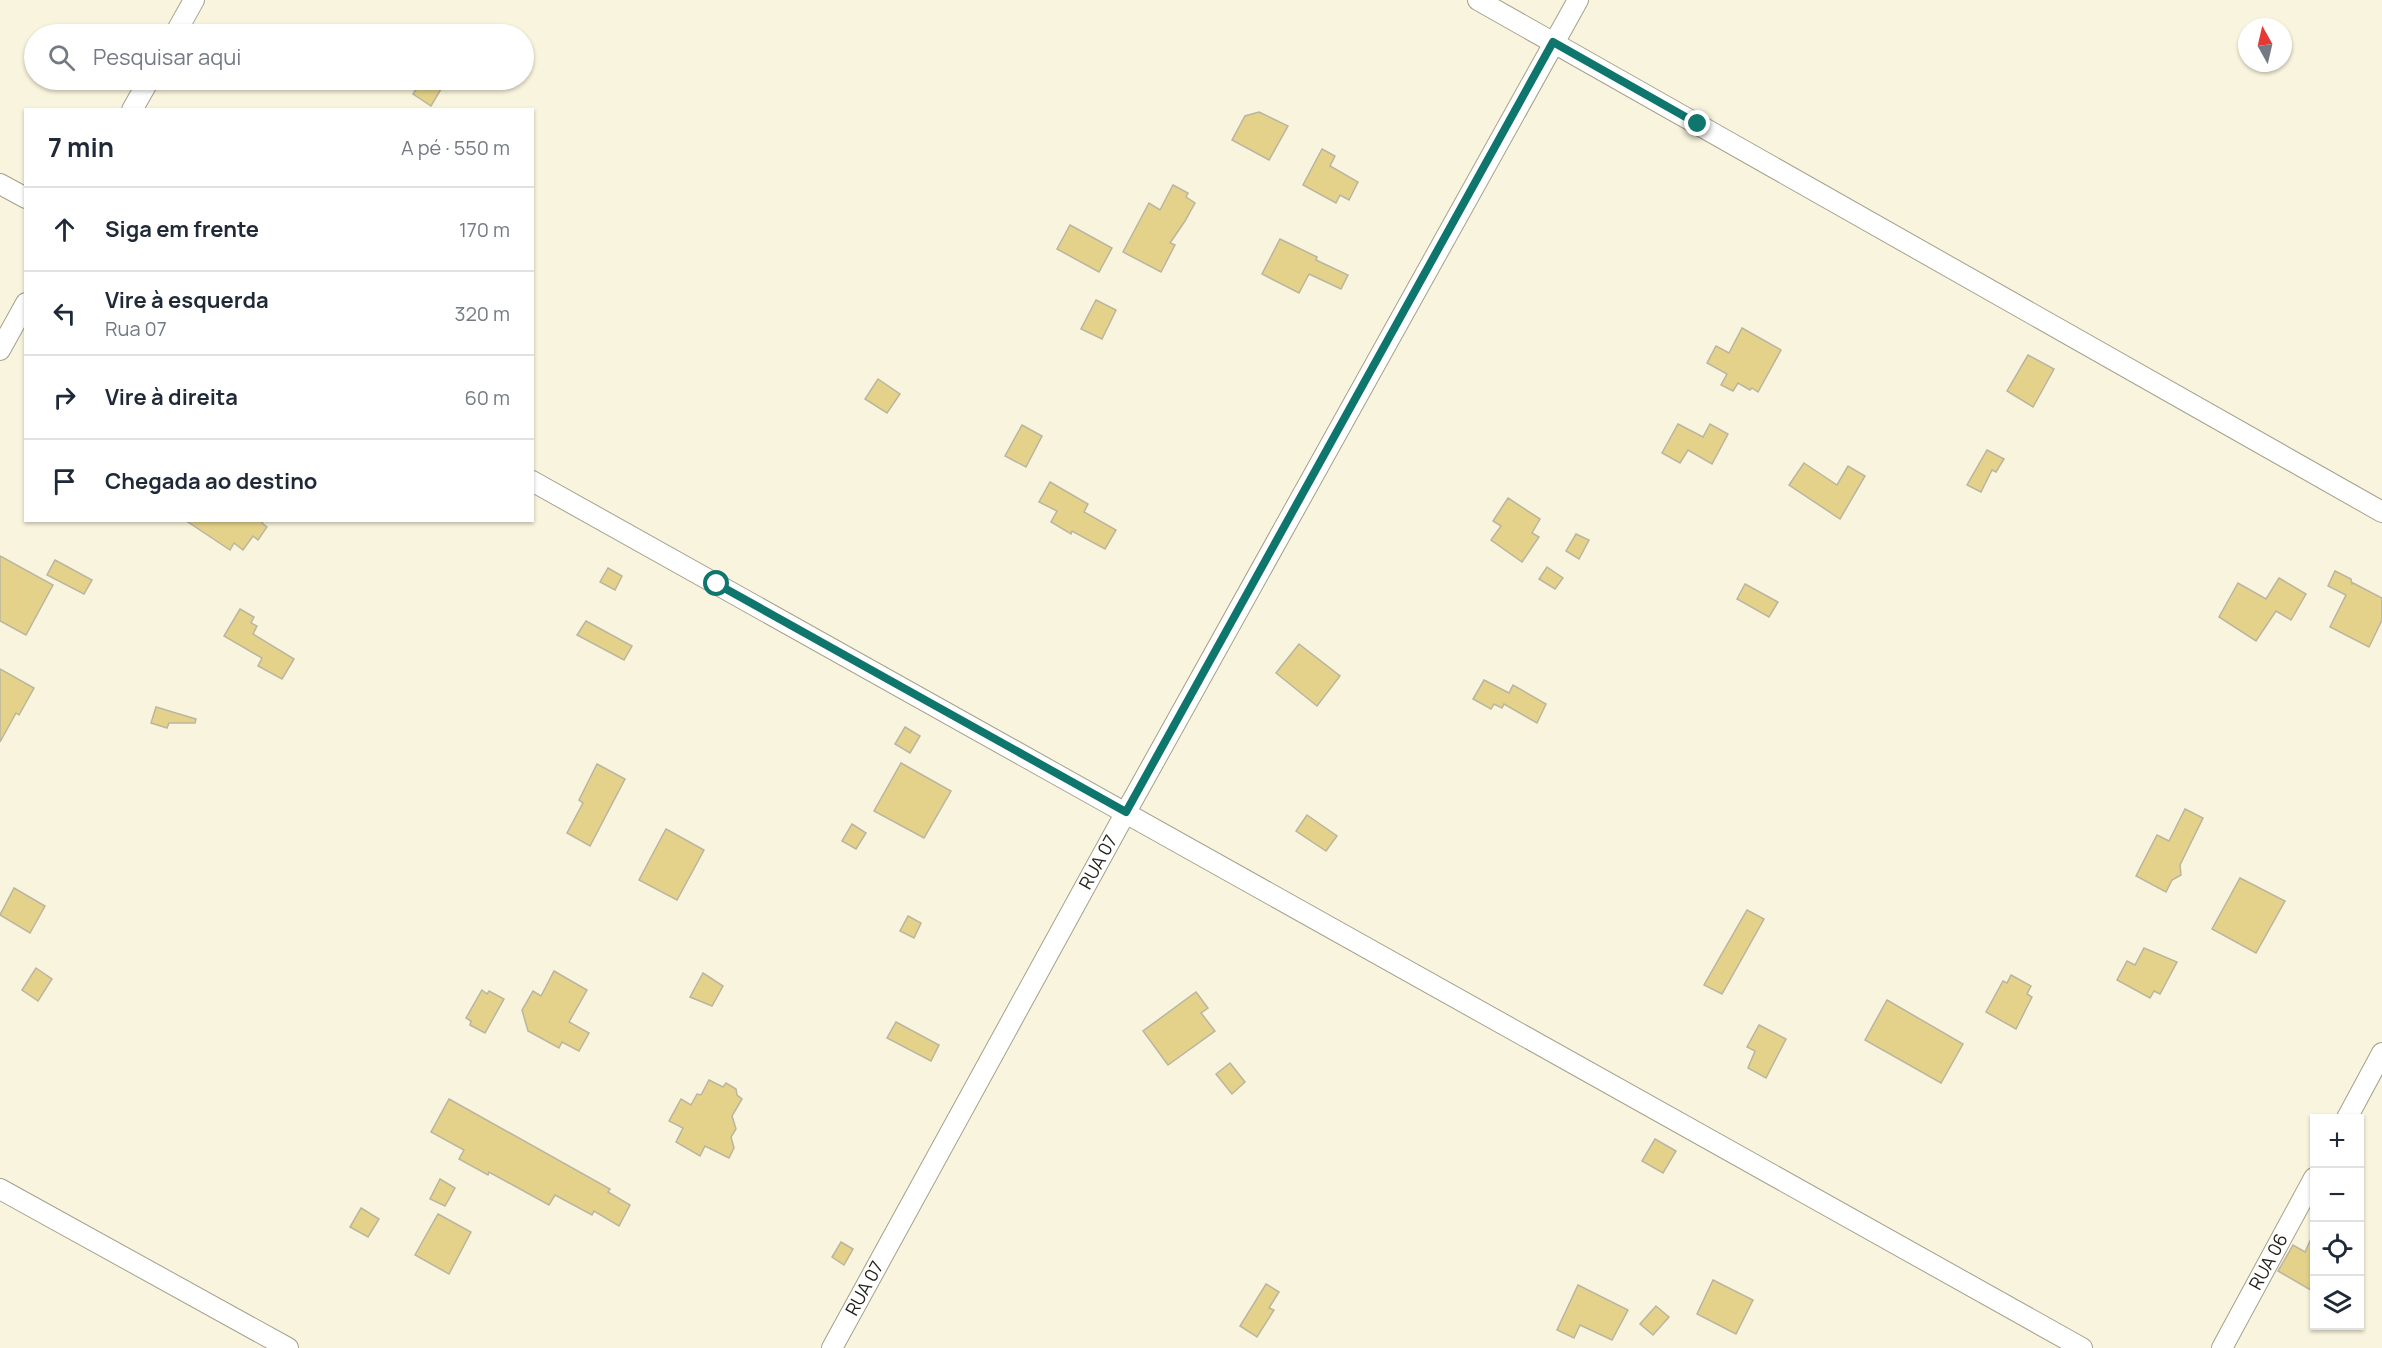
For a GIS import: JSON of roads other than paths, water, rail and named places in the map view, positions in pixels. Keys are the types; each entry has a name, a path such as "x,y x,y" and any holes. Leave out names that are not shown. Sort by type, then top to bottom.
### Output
{"street":[{"path":"181,24 194,0"},
{"path":"1478,0 2382,512"},
{"name":"RUA 07","path":"832,1348 1126,812 1578,0"},
{"path":"133,108 143,90"},
{"path":"0,184 24,197"},
{"path":"0,350 24,307"},
{"path":"534,482 2082,1348"},
{"path":"2350,1114 2382,1053"},
{"name":"RUA 06","path":"2222,1348 2310,1185"},
{"path":"0,1189 288,1348"}]}
